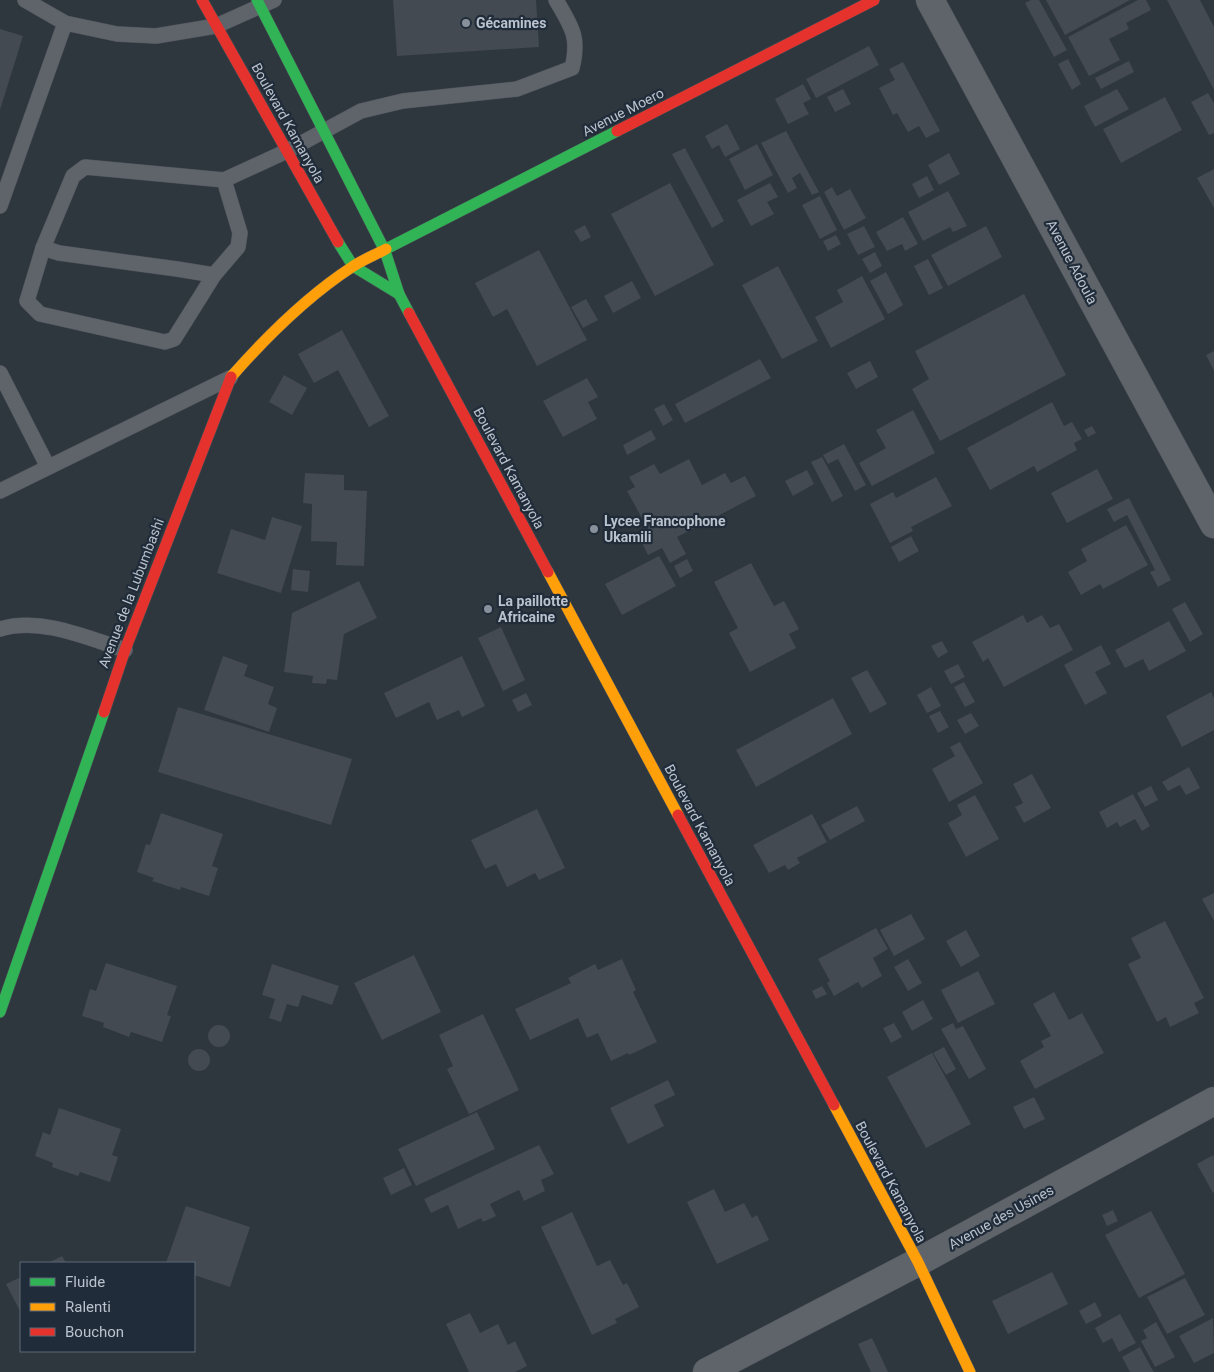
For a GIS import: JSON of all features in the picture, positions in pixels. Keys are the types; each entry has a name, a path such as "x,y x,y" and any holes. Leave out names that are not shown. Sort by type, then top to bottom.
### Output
{"main road":[{"name":"Boulevard Kamanyola","path":"202,0 353,266 399,294"},
{"name":"Avenue Moero","path":"385,251 874,0"},
{"name":"Boulevard Kamanyola","path":"263,2 324,130 385,251 399,294 918,1262 970,1372"},
{"name":"Avenue de la Lubumbashi","path":"0,1012 124,650 232,377 253,351 327,284 353,266 385,251"}],"street":[{"name":"Avenue Adoula","path":"930,0 1214,524"},
{"name":"Avenue des Usines","path":"707,1372 918,1262 1214,1101"}],"lane":[{"path":"25,0 64,23 117,34 156,36 216,26 263,2"},
{"path":"224,180 240,233 238,247 214,275 174,339 165,342 40,314 28,301 43,248 73,176 85,167 224,180 287,151 361,111 403,101 517,89 572,68 576,51 572,28 556,0"},
{"path":"0,206 64,23"},
{"path":"43,248 59,253 214,275"},
{"path":"0,373 48,466"},
{"path":"0,491 232,377"},
{"path":"0,629 11,626 56,628 124,650"}],"building":[{"name":"Gécamines","path":"393,0 536,0 539,47 397,56"},
{"path":"1031,0 1039,0 1067,50 1054,57 1025,3"},
{"path":"1046,0 1130,0 1065,35"},
{"path":"1138,0 1146,0 1151,10 1126,23 1129,29 1109,39 1120,60 1089,76 1068,37"},
{"path":"1167,0 1200,0 1214,27 1214,90"},
{"path":"0,29 23,36 0,110"},
{"path":"869,46 879,65 816,98 806,79"},
{"path":"1068,59 1081,84 1072,90 1058,64"},
{"path":"1129,61 1134,72 1101,89 1095,78"},
{"path":"903,62 940,131 926,138 919,126 908,132 897,113 893,115 879,88 895,80 889,69"},
{"path":"803,84 811,99 803,103 809,114 788,124 775,99"},
{"path":"843,89 851,104 835,112 827,97"},
{"path":"1117,89 1129,109 1095,127 1084,106"},
{"path":"1208,93 1214,103 1214,133 1209,135 1191,102"},
{"path":"1165,97 1182,130 1121,163 1103,129"},
{"path":"727,124 740,149 725,157 719,145 712,149 705,136"},
{"path":"786,131 819,192 812,195 800,173 792,178 797,188 788,193 761,143"},
{"path":"757,144 773,175 745,190 729,159"},
{"path":"685,148 724,221 712,228 672,154"},
{"path":"949,153 960,174 939,185 928,165"},
{"path":"1214,169 1214,208 1197,178"},
{"path":"927,176 934,190 919,198 912,184"},
{"path":"670,183 714,265 655,296 611,214"},
{"path":"770,183 778,197 767,202 774,214 751,226 737,200"},
{"path":"832,187 837,196 850,189 866,218 844,230 824,192"},
{"path":"948,191 967,226 953,232 950,227 923,241 908,212"},
{"path":"820,196 837,230 820,239 802,205"},
{"path":"903,217 918,244 905,251 902,244 887,251 876,232"},
{"path":"585,225 591,237 581,242 574,231"},
{"path":"864,226 875,247 858,255 847,234"},
{"path":"986,226 1002,257 948,286 931,255"},
{"path":"836,235 841,244 828,251 823,241"},
{"path":"539,250 587,340 537,366 507,309 493,317 475,283"},
{"path":"875,252 882,266 870,273 862,259"},
{"path":"928,259 943,288 929,295 914,266"},
{"path":"778,266 818,341 782,359 742,285"},
{"path":"886,272 903,305 888,314 870,281"},
{"path":"862,276 885,319 831,348 815,317 843,302 837,290"},
{"path":"632,281 641,298 613,313 604,296"},
{"path":"1024,294 1066,375 940,441 912,389 929,379 915,351"},
{"path":"586,299 598,320 583,328 571,307"},
{"path":"342,330 389,416 369,427 338,370 314,383 298,354"},
{"path":"1214,351 1214,371 1206,355"},
{"path":"760,359 771,378 685,423 675,404"},
{"path":"870,361 878,377 856,389 847,373"},
{"path":"284,375 307,388 292,415 269,402"},
{"path":"587,378 598,397 588,402 597,419 563,437 543,401"},
{"path":"1052,402 1064,426 1072,422 1082,439 1074,443 1077,450 1037,472 1034,466 990,490 967,448"},
{"path":"664,404 673,420 663,426 654,409"},
{"path":"913,410 935,453 872,486 859,463 886,448 876,430"},
{"path":"1092,426 1096,433 1088,437 1084,430"},
{"path":"651,430 656,439 627,455 623,445"},
{"path":"844,444 866,485 855,491 838,459 828,464 823,455"},
{"path":"822,457 843,496 832,502 811,462"},
{"path":"689,459 702,485 725,473 731,483 745,476 756,496 677,537 686,554 670,563 662,548 648,555 638,535 648,529 627,491 635,487 629,477 654,464 660,474"},
{"path":"1097,469 1113,499 1067,523 1051,493"},
{"path":"807,470 814,484 793,496 785,481"},
{"path":"305,473 344,475 344,490 367,491 364,566 336,565 337,542 311,541 312,504 303,503"},
{"path":"936,477 952,506 911,527 913,531 890,543 870,504 893,492 896,498"},
{"path":"1129,498 1171,580 1158,587 1150,572 1155,570 1127,515 1114,522 1107,509"},
{"path":"272,517 302,526 281,593 217,573 231,529 265,540"},
{"path":"1126,525 1148,565 1103,589 1100,584 1081,595 1068,572 1087,561 1081,549"},
{"path":"911,536 919,551 899,562 891,547"},
{"path":"659,556 676,586 622,615 605,584"},
{"path":"687,559 693,571 680,578 674,566"},
{"path":"751,563 774,606 784,601 799,629 789,634 796,648 750,672 729,633 738,628 714,582"},
{"path":"293,569 310,571 308,592 291,590"},
{"path":"359,581 377,618 344,634 337,680 327,679 326,684 312,683 313,676 284,672 292,613"},
{"path":"1185,602 1203,634 1190,642 1172,609"},
{"path":"1023,615 1027,623 1042,615 1050,628 1059,624 1073,650 1004,687 988,658 983,662 972,642"},
{"path":"1169,621 1186,651 1149,671 1143,659 1125,668 1115,650"},
{"path":"501,627 525,680 503,691 478,638"},
{"path":"942,641 948,652 938,658 931,646"},
{"path":"1101,645 1111,664 1095,672 1107,693 1085,705 1064,665"},
{"path":"223,656 248,665 244,676 274,687 268,704 277,708 269,732 204,710"},
{"path":"462,656 485,706 462,717 459,710 437,720 429,702 396,718 384,693"},
{"path":"958,664 965,677 951,684 944,671"},
{"path":"867,670 887,704 870,713 851,678"},
{"path":"964,682 975,702 965,707 954,687"},
{"path":"931,687 941,706 927,713 917,695"},
{"path":"1211,692 1214,698 1214,730 1182,747 1166,716"},
{"path":"526,693 532,705 518,712 512,700"},
{"path":"833,698 852,734 756,787 736,750"},
{"path":"178,707 352,759 331,825 158,772"},
{"path":"940,711 949,727 938,733 929,716"},
{"path":"971,713 979,726 965,734 957,720"},
{"path":"960,742 983,783 949,802 932,769 955,756 950,747"},
{"path":"1189,767 1200,788 1186,795 1180,785 1168,791 1162,782"},
{"path":"1032,774 1051,808 1024,823 1015,807 1023,803 1013,784"},
{"path":"1151,786 1158,800 1145,807 1137,793"},
{"path":"1133,794 1150,826 1142,831 1135,819 1120,827 1117,822 1107,828 1099,812"},
{"path":"975,795 999,839 966,857 948,823 962,815 957,805"},
{"path":"857,806 865,821 830,840 821,825"},
{"path":"537,809 565,868 539,880 535,873 507,887 496,864 485,869 471,840"},
{"path":"161,813 223,834 212,866 218,868 209,896 181,887 180,890 152,881 154,878 137,872 146,844 150,845"},
{"path":"812,814 827,842 797,858 800,863 788,870 785,865 769,873 753,845"},
{"path":"1214,893 1214,921 1202,899"},
{"path":"911,914 925,939 894,956 880,930"},
{"path":"1165,921 1204,998 1194,1003 1199,1013 1170,1027 1166,1017 1157,1022 1128,964 1141,958 1131,938"},
{"path":"876,928 888,949 873,958 882,976 862,988 858,982 834,996 827,983 830,981 818,959"},
{"path":"966,930 980,956 961,967 946,941"},
{"path":"414,955 441,1012 382,1040 354,983"},
{"path":"622,959 636,990 633,992 657,1042 611,1061 598,1033 587,1038 578,1018 530,1040 515,1009 571,983 568,978 595,964 598,970"},
{"path":"908,959 922,983 908,991 894,967"},
{"path":"106,963 177,986 167,1015 171,1016 162,1042 131,1032 129,1037 103,1027 104,1023 82,1016 90,989 96,991"},
{"path":"272,964 339,986 332,1005 302,995 298,1007 287,1004 281,1022 269,1018 275,999 262,995"},
{"path":"978,971 995,1004 958,1023 941,990"},
{"path":"822,986 827,994 816,999 812,991"},
{"path":"1054,992 1069,1020 1082,1013 1104,1053 1035,1089 1020,1061 1044,1047 1041,1041 1051,1036 1033,1004"},
{"path":"923,1000 933,1019 912,1031 902,1012"},
{"path":"483,1014 519,1090 469,1114 447,1069 453,1066 439,1035"},
{"path":"894,1023 902,1037 891,1043 883,1028"},
{"path":"953,1023 956,1029 963,1026 986,1069 969,1079 941,1029"},
{"path":"219,1025 229,1032 230,1036 223,1046 219,1047 209,1040 208,1036 215,1026"},
{"path":"944,1047 956,1069 946,1075 933,1053"},
{"path":"199,1049 209,1056 210,1060 203,1070 199,1071 189,1064 188,1060 195,1050"},
{"path":"932,1053 971,1124 926,1148 887,1077"},
{"path":"668,1080 675,1095 654,1105 664,1126 628,1144 610,1108"},
{"path":"1034,1097 1045,1119 1024,1129 1013,1107"},
{"path":"59,1108 121,1129 112,1155 118,1157 110,1182 80,1172 78,1176 52,1167 53,1163 35,1156 43,1132 50,1135"},
{"path":"477,1112 495,1149 416,1186 398,1149"},
{"path":"539,1145 554,1174 541,1180 545,1191 524,1201 519,1190 490,1204 496,1216 483,1222 481,1218 458,1229 448,1205 431,1213 424,1199"},
{"path":"1213,1155 1214,1192 1213,1193 1197,1164"},
{"path":"404,1168 412,1185 391,1195 383,1178"},
{"path":"714,1189 725,1212 744,1203 752,1218 757,1215 769,1240 717,1264 687,1202"},
{"path":"186,1206 250,1227 230,1287 195,1275 195,1262 166,1262"},
{"path":"1113,1210 1118,1221 1107,1226 1102,1215"},
{"path":"1151,1211 1185,1274 1139,1298 1105,1235"},
{"path":"572,1212 597,1266 610,1260 623,1285 627,1283 639,1307 615,1319 617,1323 592,1335 541,1227"},
{"path":"62,1256 65,1262 50,1262"},
{"path":"1052,1272 1068,1304 1008,1334 992,1301"},
{"path":"20,1277 20,1311 6,1284"},
{"path":"1185,1278 1205,1315 1167,1334 1147,1297"},
{"path":"1095,1302 1102,1316 1086,1324 1079,1311"},
{"path":"470,1313 480,1333 498,1324 508,1345 515,1341 527,1366 515,1372 469,1372 446,1324"},
{"path":"1120,1314 1136,1343 1119,1352 1112,1338 1103,1343 1095,1328"},
{"path":"1213,1318 1214,1353 1194,1363 1179,1336"},
{"path":"1156,1322 1175,1357 1155,1367 1141,1341 1147,1338 1143,1330"},
{"path":"872,1338 888,1372 871,1372 858,1344"},
{"path":"1140,1347 1154,1372 1130,1372 1122,1357"}],"traffic: fast":[{"path":"257,0 385,251 399,294 409,313"},
{"path":"386,249 617,131"},
{"path":"338,242 353,266 399,294"},
{"path":"0,1012 104,712"}],"traffic: slow":[{"path":"231,377 273,332 303,304 356,264 386,249"},
{"path":"548,572 678,815"},
{"path":"834,1105 918,1262 970,1372"}],"traffic: jam":[{"path":"202,0 338,242"},
{"path":"617,131 874,0"},
{"path":"409,313 548,572"},
{"path":"104,712 125,650 231,377"},
{"path":"678,815 834,1105"}],"place":[{"name":"Gécamines","path":"466,23"},
{"name":"Lycee Francophone Ukamili","path":"594,529"},
{"name":"La paillotte Africaine","path":"488,609"}]}
